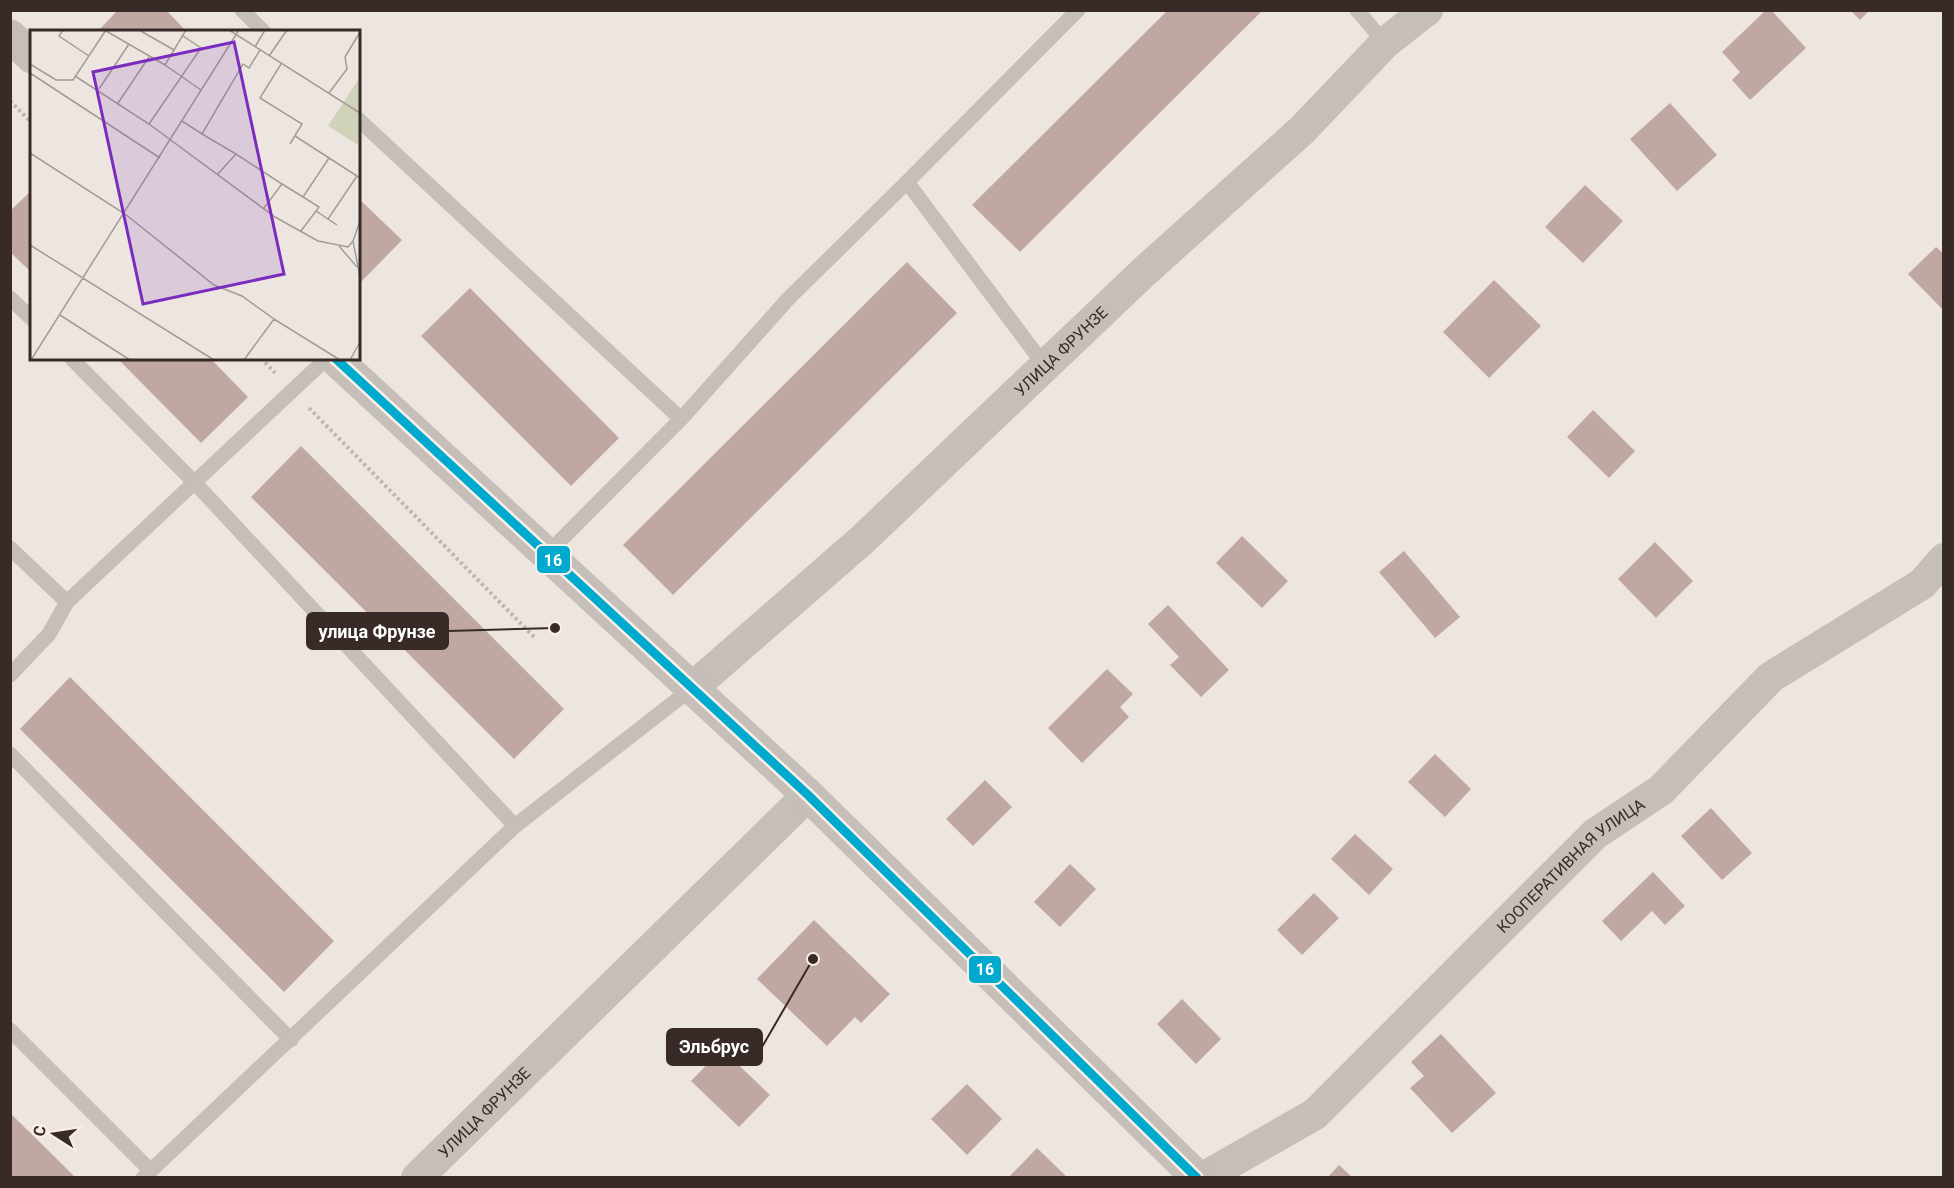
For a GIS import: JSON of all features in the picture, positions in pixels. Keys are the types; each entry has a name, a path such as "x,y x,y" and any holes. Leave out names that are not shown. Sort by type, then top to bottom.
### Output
{"street":[{"name":"УЛИЦА ФРУНЗЕ","path":"691,689 862,540 1146,270 1302,130 1385,43 1427,10"},
{"path":"10,36 30,55"},
{"path":"336,360 808,795 1200,1178"},
{"name":"КООПЕРАТИВНАЯ УЛИЦА","path":"1200,1178 1315,1114 1595,834 1661,790 1771,677 1922,584 1944,560"},
{"name":"УЛИЦА ФРУНЗЕ","path":"417,1178 808,795"}],"lane":[{"path":"242,10 262,30"},
{"path":"546,555 681,419 788,299 1078,10"},
{"path":"1357,10 1385,43"},
{"path":"360,121 681,419"},
{"path":"907,182 1045,366"},
{"path":"10,297 30,317"},
{"path":"73,360 195,483 515,826"},
{"path":"10,675 49,634 67,602 325,360"},
{"path":"10,548 67,602"},
{"path":"10,1030 146,1174 291,1040 515,826 691,689"},
{"path":"10,754 291,1040"}],"path":[{"path":"10,101 30,121"},
{"path":"263,360 535,638"}],"building":[{"path":"118,10 166,10 185,30 99,30"},
{"path":"1168,10 1263,10 1020,252 972,205"},
{"path":"1766,10 1771,10 1806,48 1750,100 1732,80 1740,72 1722,52"},
{"path":"1850,10 1870,10 1860,20"},
{"path":"1670,103 1717,155 1677,191 1630,139"},
{"path":"1585,185 1623,221 1583,263 1545,227"},
{"path":"30,192 30,271 10,252 10,211"},
{"path":"360,200 402,240 360,283"},
{"path":"1936,247 1944,254 1944,311 1908,274"},
{"path":"907,262 957,313 673,595 623,545"},
{"path":"1494,280 1541,326 1489,378 1443,332"},
{"path":"470,288 619,438 571,486 421,336"},
{"path":"119,360 212,360 248,397 201,443"},
{"path":"1593,410 1635,451 1609,478 1567,437"},
{"path":"301,446 564,709 514,759 251,497"},
{"path":"1242,536 1288,581 1262,608 1216,563"},
{"path":"1655,542 1693,581 1656,618 1618,579"},
{"path":"1404,551 1460,617 1435,638 1379,572"},
{"path":"1168,605 1229,670 1201,697 1170,665 1179,657 1148,624"},
{"path":"1107,669 1133,694 1120,707 1129,717 1082,763 1048,728"},
{"path":"70,677 334,941 284,992 20,729"},
{"path":"1435,754 1471,789 1445,817 1408,782"},
{"path":"985,780 1012,807 973,846 946,819"},
{"path":"1711,808 1752,853 1722,880 1681,836"},
{"path":"1355,834 1393,869 1369,895 1331,859"},
{"path":"1070,864 1096,889 1060,927 1034,902"},
{"path":"1653,872 1685,906 1665,925 1652,911 1621,941 1602,921"},
{"path":"1314,893 1339,918 1302,955 1277,930"},
{"path":"814,920 890,994 861,1023 855,1017 827,1046 757,979"},
{"path":"1182,999 1221,1039 1196,1064 1157,1024"},
{"path":"1441,1034 1496,1093 1452,1133 1410,1088 1424,1076 1411,1062"},
{"path":"722,1049 770,1095 739,1127 691,1081"},
{"path":"967,1084 1002,1119 967,1155 931,1119"},
{"path":"10,1113 61,1163 76,1178 10,1178"},
{"path":"1037,1148 1068,1178 1008,1178"},
{"path":"1339,1165 1353,1178 1327,1178"}],"transit line":[{"name":"16","path":"337,360 808,795 1197,1178"}],"place":[{"name":"улица Фрунзе","path":"555,628"},
{"name":"Эльбрус","path":"813,959"}]}
